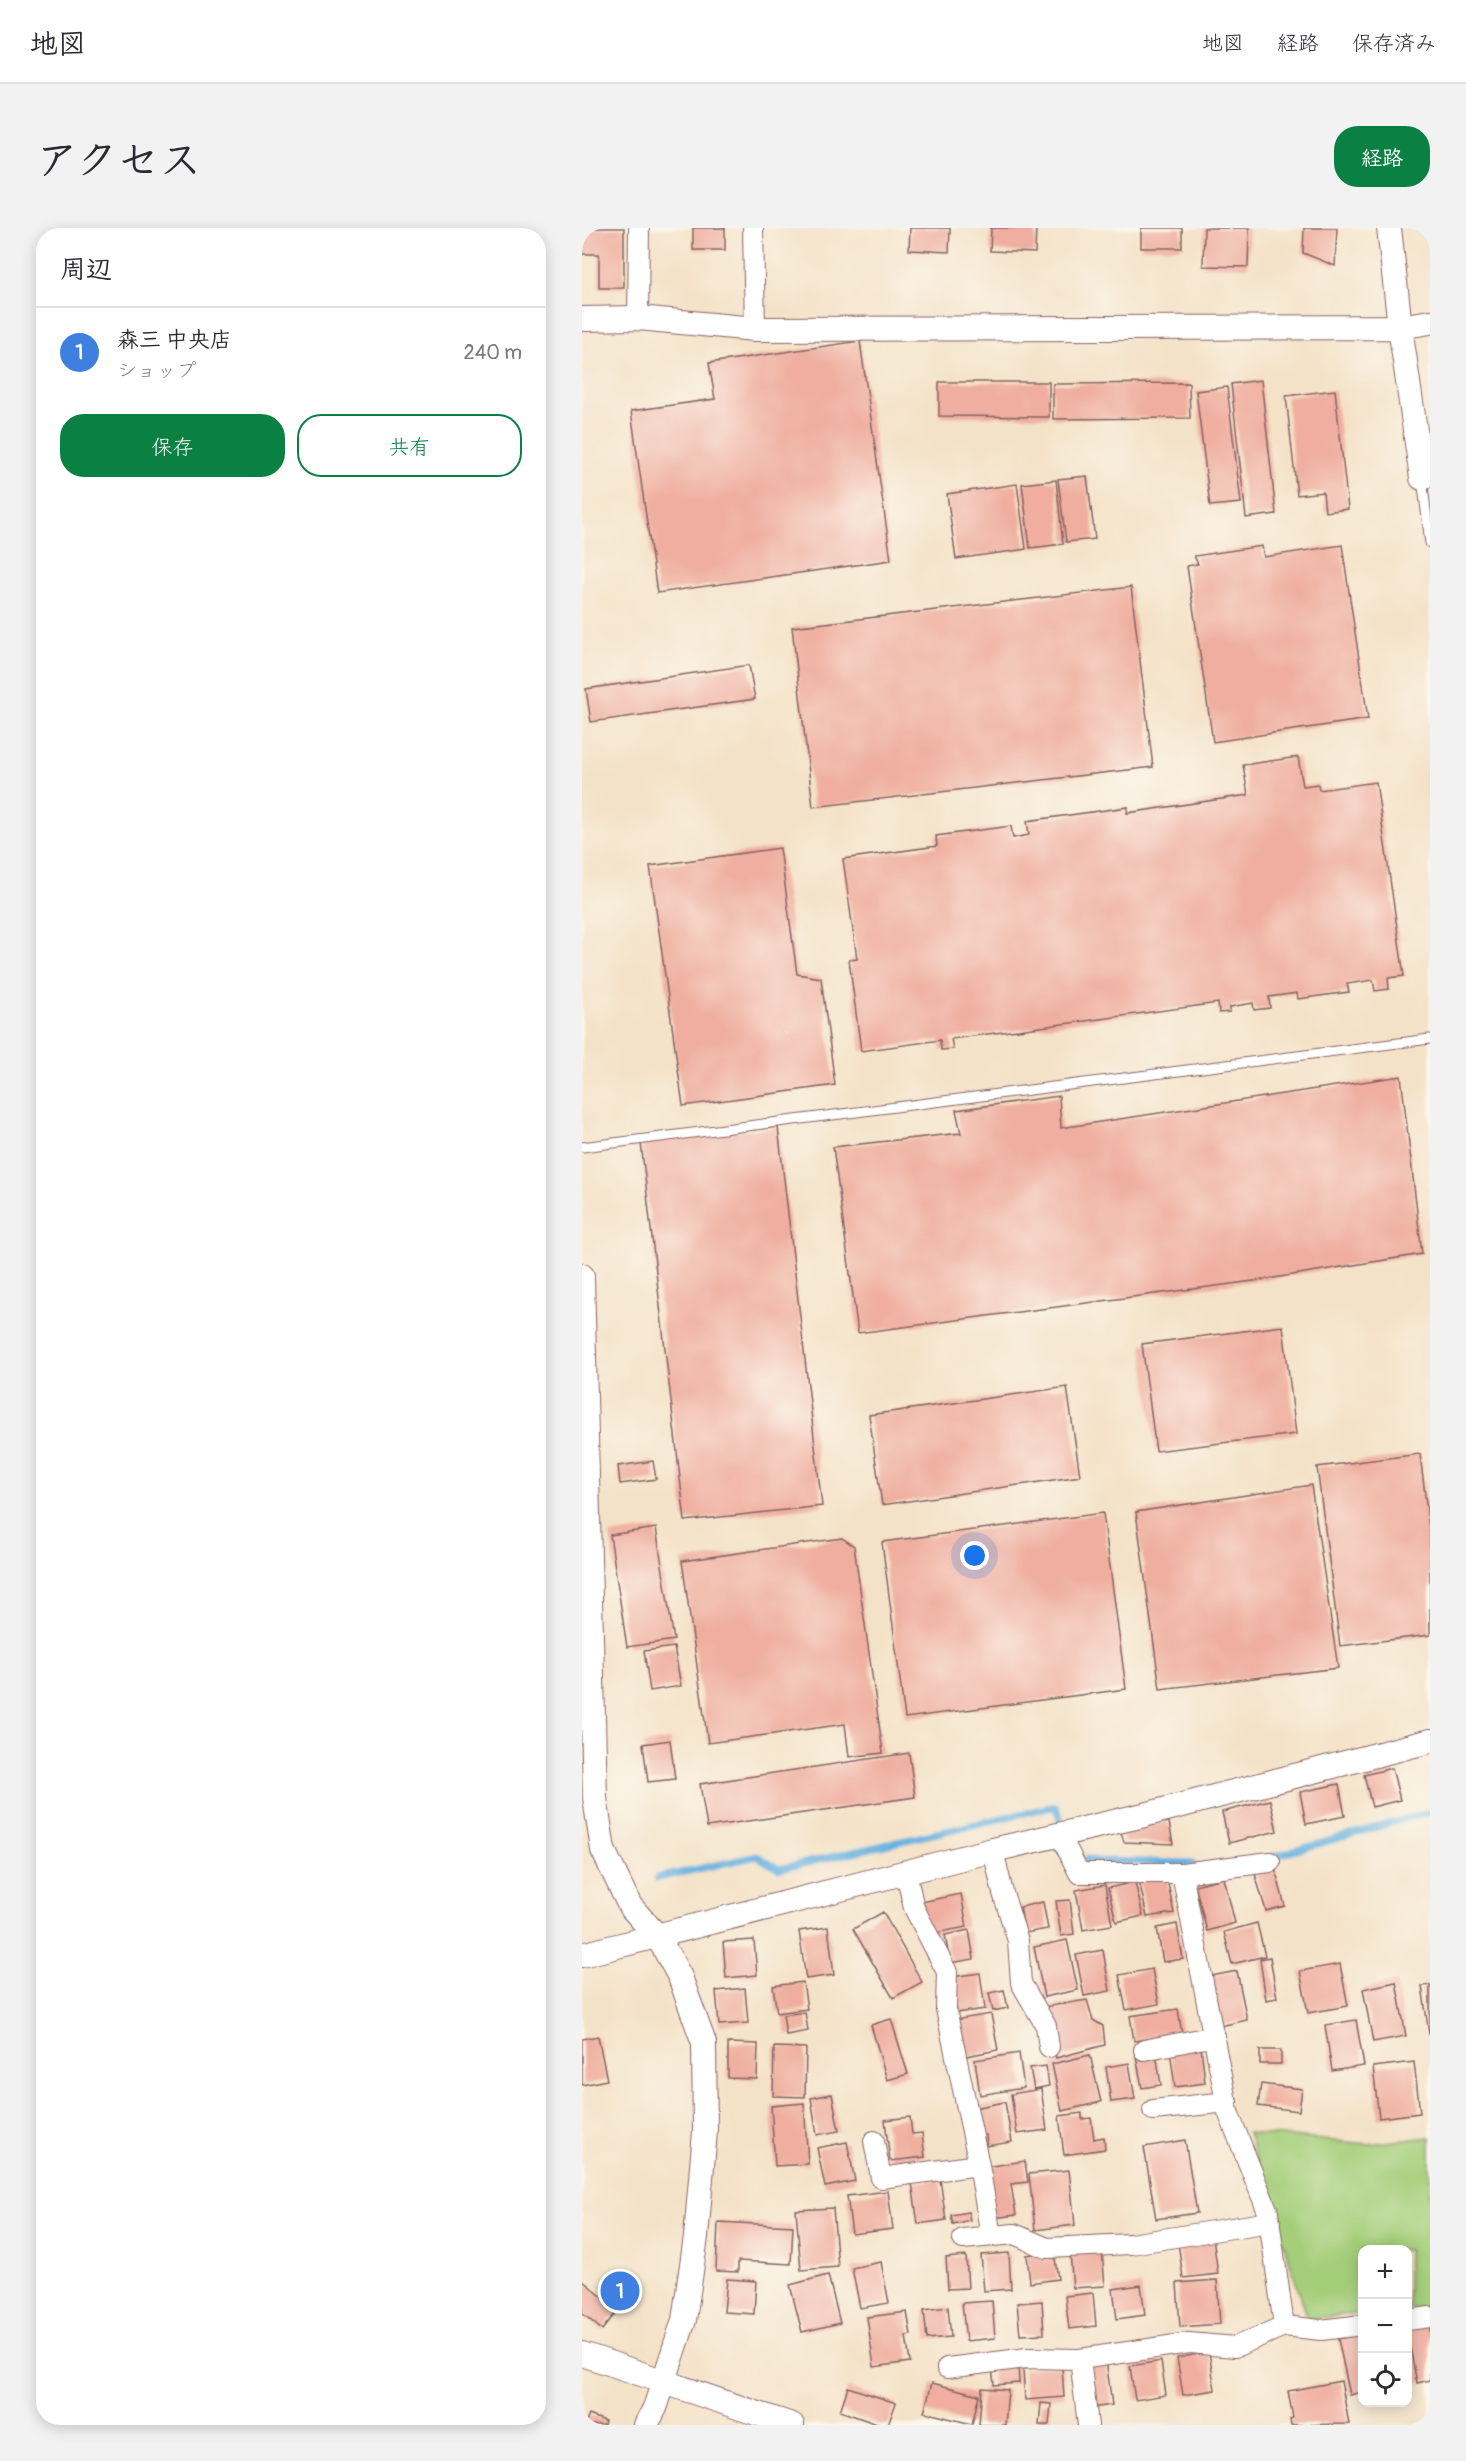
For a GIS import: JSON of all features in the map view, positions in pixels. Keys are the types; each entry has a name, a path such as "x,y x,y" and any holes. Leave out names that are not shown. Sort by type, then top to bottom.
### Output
{"street":[{"path":"638,318 639,228"},
{"path":"753,228 755,329"},
{"path":"1389,228 1400,327 1422,478"},
{"path":"582,319 638,318 755,329 1400,327 1430,322"},
{"path":"582,1276 595,1798 603,1850 630,1906 658,1937 680,1977 704,2043 705,2131 696,2237 684,2320 655,2408 646,2425"},
{"path":"582,1955 1430,1741"},
{"path":"1060,1835 1079,1873 1182,1873 1270,1862"},
{"path":"993,1850 1018,1941 1021,1983 1046,2026 1049,2047"},
{"path":"906,1873 914,1908 947,1972 946,2009 979,2165 991,2236"},
{"path":"1182,1873 1228,2112 1268,2212 1284,2326"},
{"path":"1144,2050 1215,2036"},
{"path":"1153,2110 1227,2102"},
{"path":"874,2141 881,2178 979,2165"},
{"path":"963,2239 1014,2234 1047,2248 1131,2244 1270,2222"},
{"path":"1412,2319 1430,2317"},
{"path":"947,2368 1027,2358 1080,2359 1189,2343 1235,2347 1284,2326 1321,2330 1358,2325"},
{"path":"582,2354 663,2380 693,2394 792,2425"},
{"path":"1080,2359 1088,2425"}],"lane":[{"path":"1422,478 1430,543"},
{"path":"582,1147 1430,1039"}],"green space":[{"path":"1248,2133 1368,2144 1430,2137 1430,2306 1412,2308 1412,2245 1358,2245 1358,2313 1308,2319"}],"building":[{"path":"582,228 624,228 624,288 599,288 599,254 582,254"},
{"path":"693,228 725,228 725,250 693,250"},
{"path":"910,228 950,228 949,252 909,250"},
{"path":"991,228 1036,228 1035,253 990,251"},
{"path":"1141,228 1182,228 1182,248 1141,248"},
{"path":"1204,228 1249,228 1248,267 1203,266"},
{"path":"1304,228 1337,228 1335,266 1303,253"},
{"path":"860,341 891,560 657,593 631,411 715,399 709,363"},
{"path":"1261,380 1276,514 1246,518 1231,384"},
{"path":"939,382 1049,382 1049,417 939,416"},
{"path":"1189,383 1190,418 1053,419 1053,384"},
{"path":"1227,387 1241,503 1210,506 1196,391"},
{"path":"1335,390 1348,509 1325,512 1323,492 1297,495 1286,396"},
{"path":"1087,476 1095,539 1066,542 1058,479"},
{"path":"1056,480 1063,544 1030,548 1022,484"},
{"path":"1017,484 1026,549 956,559 947,494"},
{"path":"1342,545 1368,719 1213,742 1187,566 1198,564 1194,556 1262,546 1264,557"},
{"path":"1131,587 1153,767 813,807 792,627"},
{"path":"749,665 755,699 591,722 586,689"},
{"path":"1298,757 1303,786 1318,784 1319,790 1376,782 1404,976 1388,978 1389,989 1375,991 1373,980 1347,984 1349,992 1298,999 1297,993 1269,997 1270,1008 1254,1010 1253,1003 1230,1007 1230,1012 1219,1013 1218,1003 951,1039 953,1049 941,1050 940,1040 861,1051 849,960 857,959 843,859 937,846 936,836 1011,826 1013,838 1029,835 1027,821 1128,807 1127,813 1248,795 1243,765"},
{"path":"780,848 797,974 821,978 835,1085 683,1106 650,866"},
{"path":"1401,1076 1422,1254 1261,1280 858,1333 833,1147 961,1133 956,1110 1059,1096 1061,1128"},
{"path":"778,1127 822,1506 685,1521 641,1143"},
{"path":"1283,1326 1296,1434 1156,1451 1142,1344"},
{"path":"1067,1387 1080,1476 882,1505 869,1415"},
{"path":"1420,1454 1430,1536 1430,1635 1340,1646 1317,1467"},
{"path":"653,1461 656,1479 620,1484 618,1466"},
{"path":"1311,1485 1338,1668 1160,1689 1136,1512"},
{"path":"1103,1513 1126,1689 905,1718 882,1542"},
{"path":"656,1528 674,1640 627,1647 610,1535"},
{"path":"842,1538 854,1546 883,1753 849,1757 845,1724 708,1743 682,1561"},
{"path":"674,1647 681,1686 650,1691 644,1651"},
{"path":"670,1740 675,1779 648,1782 643,1744"},
{"path":"909,1753 915,1797 707,1827 700,1784"},
{"path":"1392,1768 1400,1800 1372,1807 1364,1775"},
{"path":"1339,1784 1345,1816 1306,1824 1300,1792"},
{"path":"1270,1800 1277,1831 1229,1843 1222,1812"},
{"path":"1169,1822 1173,1844 1124,1842 1120,1829"},
{"path":"1275,1868 1285,1906 1266,1911 1255,1874"},
{"path":"1167,1878 1174,1913 1147,1917 1139,1880"},
{"path":"1224,1878 1235,1923 1207,1931 1195,1885"},
{"path":"1135,1882 1143,1916 1116,1922 1108,1888"},
{"path":"1105,1885 1112,1925 1083,1930 1076,1890"},
{"path":"961,1894 967,1927 930,1934 921,1902"},
{"path":"1070,1900 1074,1934 1061,1936 1056,1901"},
{"path":"1043,1902 1048,1929 1025,1933 1020,1907"},
{"path":"883,1912 922,1982 893,1998 853,1929"},
{"path":"1257,1923 1265,1956 1232,1964 1224,1932"},
{"path":"1177,1924 1183,1959 1163,1962 1157,1928"},
{"path":"828,1927 834,1975 806,1979 799,1931"},
{"path":"969,1930 974,1959 950,1963 945,1935"},
{"path":"754,1940 757,1975 726,1978 723,1942"},
{"path":"1067,1940 1078,1990 1044,1997 1034,1947"},
{"path":"1103,1950 1110,1991 1084,1996 1076,1955"},
{"path":"1270,1957 1277,1998 1266,2000 1260,1959"},
{"path":"1340,1964 1348,2006 1308,2013 1300,1971"},
{"path":"1152,1969 1159,2004 1126,2010 1119,1975"},
{"path":"1237,1971 1247,2020 1216,2027 1206,1977"},
{"path":"980,1973 985,2009 956,2013 951,1977"},
{"path":"803,1982 807,2009 777,2013 773,1986"},
{"path":"1396,1982 1406,2036 1373,2042 1363,1989"},
{"path":"1430,1985 1430,2034 1429,2034 1422,1986"},
{"path":"745,1988 748,2023 719,2025 716,1991"},
{"path":"1004,1990 1008,2008 993,2011 989,1993"},
{"path":"1087,2000 1093,2020 1103,2026 1105,2045 1056,2058 1043,2007"},
{"path":"1178,2009 1182,2034 1134,2041 1130,2016"},
{"path":"805,2012 808,2031 786,2035 783,2015"},
{"path":"991,2014 998,2050 961,2057 954,2020"},
{"path":"891,2019 908,2074 887,2080 871,2025"},
{"path":"1356,2020 1364,2066 1332,2071 1325,2025"},
{"path":"598,2036 607,2080 582,2085 582,2039"},
{"path":"728,2043 758,2044 757,2079 728,2078"},
{"path":"1201,2046 1205,2083 1175,2087 1170,2050"},
{"path":"774,2047 806,2048 805,2097 773,2096"},
{"path":"1260,2050 1281,2050 1281,2064 1260,2064"},
{"path":"1019,2053 1024,2088 980,2095 975,2060"},
{"path":"1156,2053 1161,2085 1142,2088 1136,2056"},
{"path":"1090,2055 1101,2102 1062,2111 1052,2064"},
{"path":"1414,2062 1420,2113 1379,2118 1373,2067"},
{"path":"1129,2063 1135,2099 1111,2102 1106,2067"},
{"path":"1046,2066 1049,2086 1034,2089 1030,2068"},
{"path":"1261,2084 1302,2089 1299,2111 1258,2106"},
{"path":"1041,2089 1047,2130 1017,2134 1011,2094"},
{"path":"832,2094 839,2131 817,2135 811,2098"},
{"path":"1005,2102 1012,2142 987,2146 986,2135 979,2136 974,2108"},
{"path":"804,2103 808,2164 775,2166 771,2106"},
{"path":"1082,2113 1082,2119 1091,2118 1094,2139 1104,2137 1105,2149 1064,2155 1059,2116"},
{"path":"910,2117 912,2134 922,2133 925,2157 890,2161 885,2120"},
{"path":"1185,2140 1197,2213 1156,2219 1144,2147"},
{"path":"847,2142 855,2181 825,2187 817,2148"},
{"path":"1025,2161 1028,2182 1011,2184 1016,2215 993,2218 985,2167"},
{"path":"1069,2170 1075,2225 1035,2230 1029,2174"},
{"path":"940,2179 946,2220 918,2224 912,2183"},
{"path":"888,2191 893,2229 852,2234 847,2196"},
{"path":"833,2208 838,2267 801,2270 796,2210"},
{"path":"968,2212 970,2220 953,2224 951,2215"},
{"path":"718,2222 793,2226 791,2264 738,2261 738,2272 716,2271"},
{"path":"1213,2237 1218,2274 1183,2278 1178,2242"},
{"path":"1054,2251 1058,2279 1030,2283 1027,2255"},
{"path":"1102,2251 1105,2286 1073,2288 1070,2253"},
{"path":"1009,2253 1011,2289 984,2291 981,2255"},
{"path":"966,2256 968,2288 948,2289 946,2258"},
{"path":"881,2262 889,2303 860,2308 852,2268"},
{"path":"828,2275 840,2323 802,2332 790,2285"},
{"path":"727,2279 756,2281 754,2314 724,2312"},
{"path":"582,2280 618,2310 602,2330 582,2313"},
{"path":"1217,2280 1220,2324 1180,2327 1177,2283"},
{"path":"1141,2285 1145,2315 1117,2319 1113,2289"},
{"path":"1093,2293 1096,2326 1069,2329 1065,2296"},
{"path":"992,2301 995,2338 966,2341 962,2303"},
{"path":"1042,2301 1044,2334 1020,2335 1017,2303"},
{"path":"948,2307 951,2337 927,2339 924,2310"},
{"path":"907,2312 911,2335 906,2336 910,2362 874,2367 867,2317"},
{"path":"1430,2320 1430,2380 1417,2383 1412,2357 1412,2324"},
{"path":"1358,2335 1358,2393 1350,2395 1338,2339"},
{"path":"1209,2352 1215,2390 1183,2395 1177,2358"},
{"path":"1106,2359 1112,2405 1091,2408 1084,2363"},
{"path":"1161,2361 1166,2395 1135,2400 1130,2366"},
{"path":"1018,2365 1019,2383 994,2385 992,2367"},
{"path":"1062,2366 1064,2397 1025,2400 1023,2369"},
{"path":"1341,2381 1349,2424 1291,2425 1290,2419 1293,2418 1288,2391"},
{"path":"932,2383 979,2395 972,2424 924,2412"},
{"path":"848,2387 896,2403 888,2425 880,2425 840,2411"},
{"path":"982,2388 1008,2390 1005,2425 979,2425"},
{"path":"1041,2403 1051,2404 1049,2425 1039,2425"},
{"path":"589,2415 605,2421 604,2425 585,2425"}],"waterway":[{"path":"657,1878 757,1856 779,1869 1055,1806 1060,1818"},
{"path":"1269,1858 1430,1812"},
{"path":"1087,1859 1192,1863"}],"place":[{"name":"森三 中央店","path":"620,2291"}]}
